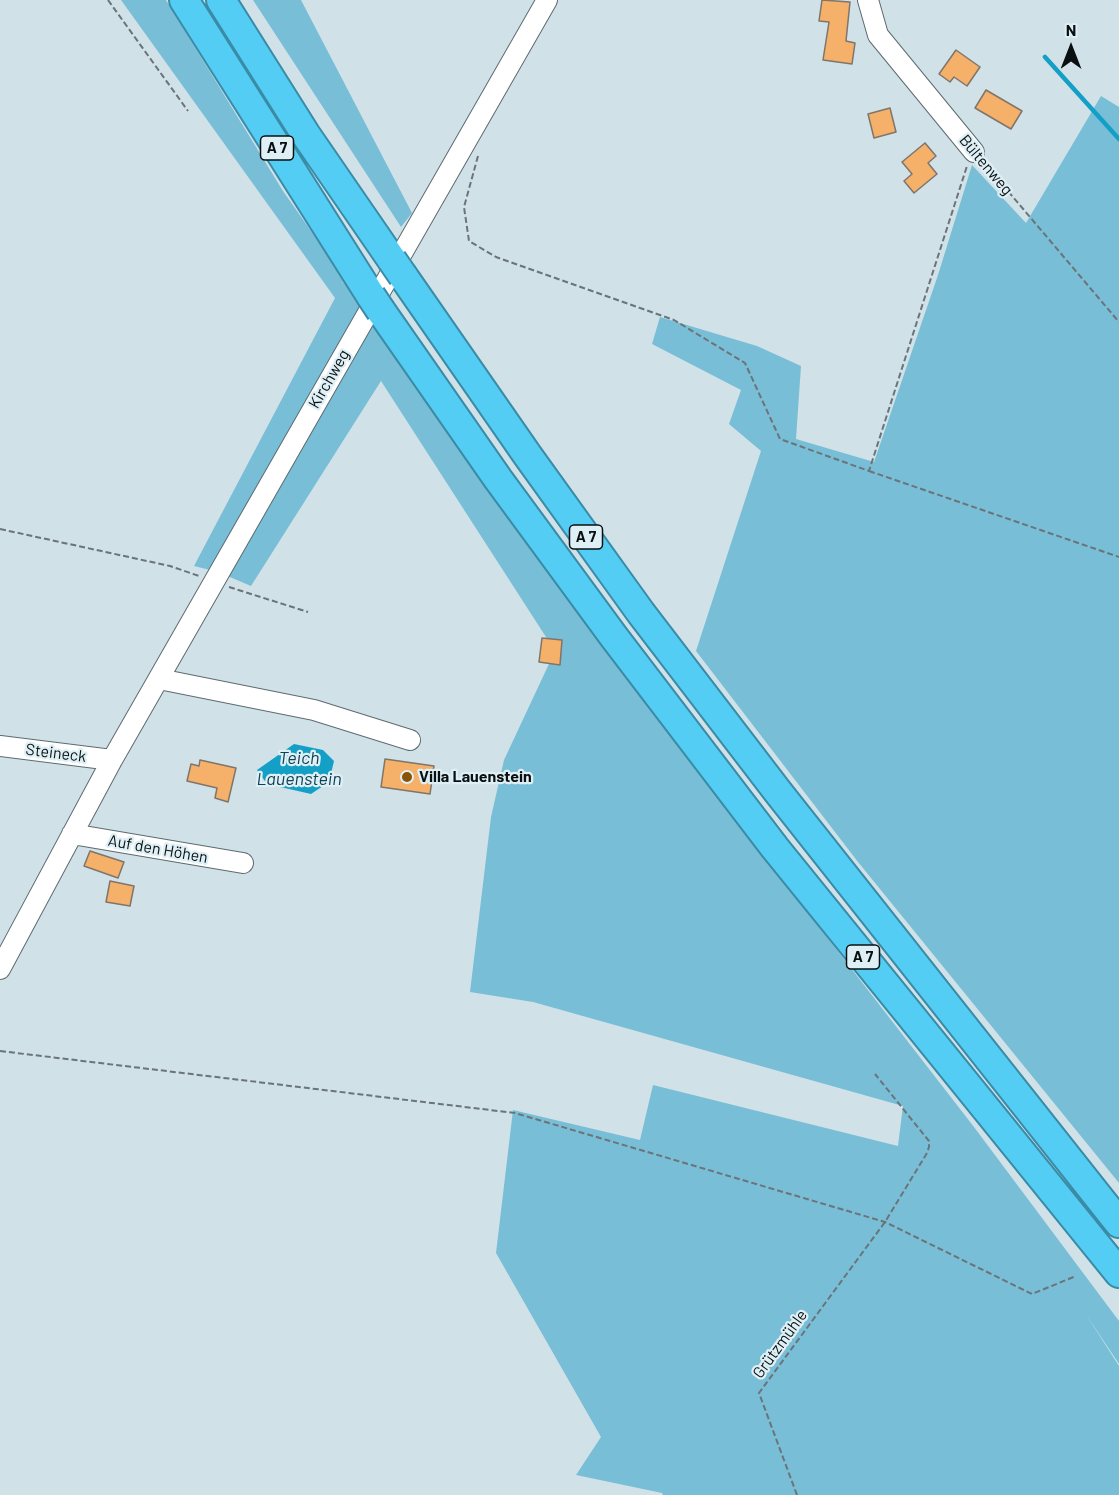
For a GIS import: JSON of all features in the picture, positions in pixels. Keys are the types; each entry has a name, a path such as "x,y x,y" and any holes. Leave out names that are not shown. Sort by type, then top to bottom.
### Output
{"highway":[{"name":"A 7","path":"184,0 376,304 505,488 614,637 761,830 1119,1273"},
{"name":"A 7","path":"221,0 306,135 528,456 641,614 778,792 1119,1223"}],"street":[{"name":"Kirchweg","path":"112,760 547,0"},
{"name":"Bültenweg","path":"868,0 878,35 974,152"},
{"path":"159,679 314,710 410,740"},
{"name":"Steineck","path":"0,746 112,760"},
{"path":"0,969 112,760"},
{"name":"Auf den Höhen","path":"72,834 243,863"}],"path":[{"path":"108,0 188,111"},
{"path":"869,471 965,170 974,152"},
{"name":"Bültenweg","path":"974,152 1119,322"},
{"path":"479,154 464,207 469,241 496,257 674,320 745,363 780,439 1119,557"},
{"path":"0,529 170,566 308,612"},
{"path":"0,1051 515,1113 885,1222 1032,1294 1076,1276"},
{"path":"875,1074 928,1141 929,1147 885,1222"},
{"name":"Grützmühle","path":"797,1495 759,1393 885,1222"}],"shaded area":[{"path":"121,0 166,0 283,191 344,278 342,284 345,279 603,648 974,1127 1119,1321 1119,1364 1085,1313 1119,1366 1119,1495 663,1495 576,1475 601,1437 496,1253 513,1110 640,1140 653,1085 898,1146 903,1106 533,1002 470,992 491,817 504,760 555,651 381,381 251,586 218,572 194,566 335,298"},
{"path":"253,0 301,0 412,213 401,227"},
{"path":"1101,96 1119,107 1119,1183 858,862 696,651 761,451 729,424 741,390 652,344 660,317 757,346 801,366 796,439 874,462 938,275 972,165 1026,223"}],"water":[{"name":"Teich Lauenstein","path":"294,744 323,750 334,761 329,782 311,794 267,784 257,770"}],"building":[{"path":"822,0 850,2 846,41 855,43 852,64 823,60 829,22 819,21"},
{"path":"956,50 980,67 967,86 954,77 950,82 939,74"},
{"path":"986,90 1022,111 1011,129 975,108"},
{"path":"890,108 896,132 874,138 868,114"},
{"path":"925,143 936,156 928,163 937,174 914,193 904,181 912,174 902,162"},
{"path":"542,638 562,640 560,665 539,662"},
{"name":"Villa Lauenstein","path":"385,759 434,766 430,794 381,787"},
{"path":"200,760 236,768 228,802 215,798 217,788 187,781 191,764 199,766"},
{"path":"90,851 124,862 118,878 84,866"},
{"path":"110,881 134,886 130,906 106,902"}],"waterway":[{"path":"1045,57 1119,139"}],"place":[{"name":"Villa Lauenstein","path":"407,777"}]}
